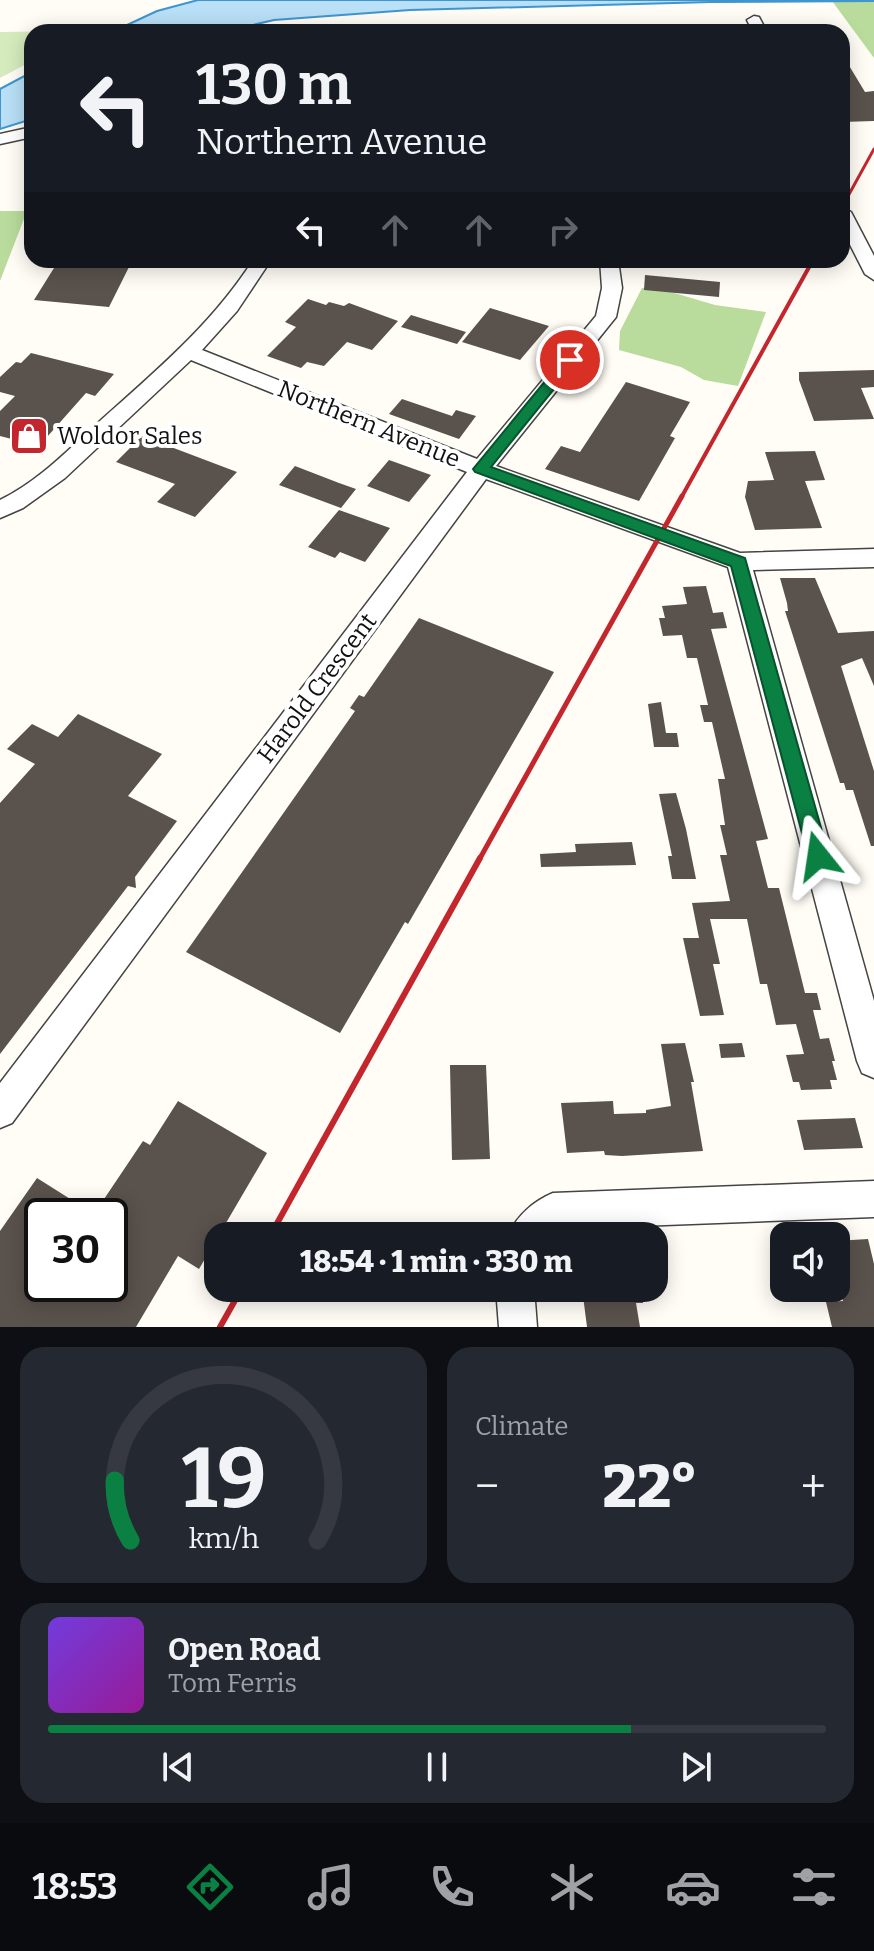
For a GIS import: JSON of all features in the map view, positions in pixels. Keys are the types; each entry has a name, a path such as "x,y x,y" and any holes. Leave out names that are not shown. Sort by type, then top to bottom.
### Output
{"street":[{"path":"0,139 24,134"},
{"path":"850,228 874,274"},
{"path":"0,510 46,482 189,352 258,268"},
{"name":"Harold Crescent","path":"0,1111 481,469 606,317 612,288 610,268"},
{"name":"Northern Avenue","path":"189,352 481,469 739,562 874,558"},
{"path":"739,562 874,1061"},
{"path":"541,1222 553,1211 874,1199"},
{"path":"516,1302 518,1327"}],"green space":[{"path":"832,1 874,1 874,58 850,24"},
{"path":"0,32 24,32 24,65 0,78"},
{"path":"0,211 24,211 24,219 0,281"},
{"path":"654,287 715,305 766,312 738,386 704,380 681,367 619,350 620,331 642,288"}],"water":[{"path":"198,0 874,0 410,10 274,20 257,24 129,24 157,11"},
{"path":"24,76 24,122 0,129 0,89"}],"building":[{"path":"850,67 865,92 874,91 874,121 850,122"},
{"path":"54,268 128,268 109,307 34,300"},
{"path":"645,275 720,282 719,297 644,290"},
{"path":"308,299 326,305 329,302 344,306 349,303 398,321 372,350 347,342 324,366 307,362 301,368 267,356 296,327 285,322"},
{"path":"490,308 549,326 520,360 462,342"},
{"path":"411,315 466,332 457,344 401,327"},
{"path":"31,353 114,374 95,396 86,393 39,446 0,436 0,411 15,396 0,392 0,377"},
{"path":"874,370 874,387 861,388 874,419 814,421 799,372"},
{"path":"626,382 690,402 670,436 675,438 639,501 545,469 561,446 580,452"},
{"path":"402,399 452,416 456,410 476,416 459,439 389,414"},
{"path":"142,436 237,472 195,517 157,502 175,484 116,462"},
{"path":"815,451 825,480 805,481 822,528 755,530 745,497 748,481 774,480 765,452"},
{"path":"389,460 431,475 409,502 367,486"},
{"path":"295,466 356,489 341,508 279,485"},
{"path":"339,510 390,528 365,562 340,552 335,558 308,547"},
{"path":"780,578 815,578 838,633 874,631 874,686 862,658 841,666 874,771 874,846 871,846 853,790 846,790 844,783 840,783 785,611 788,611 787,603"},
{"path":"706,586 713,613 723,612 727,628 711,629 768,839 756,841 768,888 779,888 805,993 817,993 821,1010 813,1010 820,1039 829,1038 835,1061 832,1061 837,1080 830,1080 832,1089 801,1090 799,1082 793,1082 786,1055 804,1054 796,1024 776,1025 767,984 760,984 747,919 710,919 720,964 713,964 724,1015 700,1016 683,938 699,938 692,903 730,901 720,855 727,855 720,825 725,825 718,779 725,779 712,722 704,722 700,705 708,705 697,658 687,658 682,635 663,636 659,618 665,618 662,606 687,604 683,587"},
{"path":"419,618 554,672 408,924 405,922 340,1033 186,952 355,711 350,708 359,695 364,697"},
{"path":"661,702 666,733 677,733 679,747 654,747 648,704"},
{"path":"78,714 162,754 128,796 177,821 135,877 136,888 128,886 0,1054 0,803 35,764 7,749 32,724 58,737"},
{"path":"676,793 696,879 672,879 668,856 672,856 659,794"},
{"path":"632,842 636,865 541,867 540,854 576,852 575,844"},
{"path":"685,1043 694,1082 691,1082 703,1151 622,1156 605,1155 604,1151 567,1153 561,1103 613,1101 614,1114 646,1113 646,1110 671,1106 661,1044"},
{"path":"742,1043 745,1057 721,1058 719,1044"},
{"path":"450,1065 486,1065 490,1159 452,1160"},
{"path":"178,1101 267,1153 227,1222 204,1222 204,1260 199,1269 178,1256 136,1327 0,1327 0,1231 37,1178 69,1198 24,1198 24,1302 128,1302 128,1198 105,1198 143,1141 150,1145"},
{"path":"855,1118 863,1148 804,1150 797,1120"},
{"path":"868,1239 874,1264 874,1327 832,1327 826,1302 850,1302 850,1240"},
{"path":"584,1302 643,1302 636,1303 640,1327 587,1327"}],"railway":[{"path":"850,192 874,149"},
{"path":"681,498 809,268"},
{"path":"479,860 682,496"},
{"path":"278,1222 480,858"},
{"path":"220,1327 234,1302"}],"place":[{"name":"Woldor Sales","path":"29,436"}],"route":[{"path":"570,360 481,469 739,562 818,856"}]}
